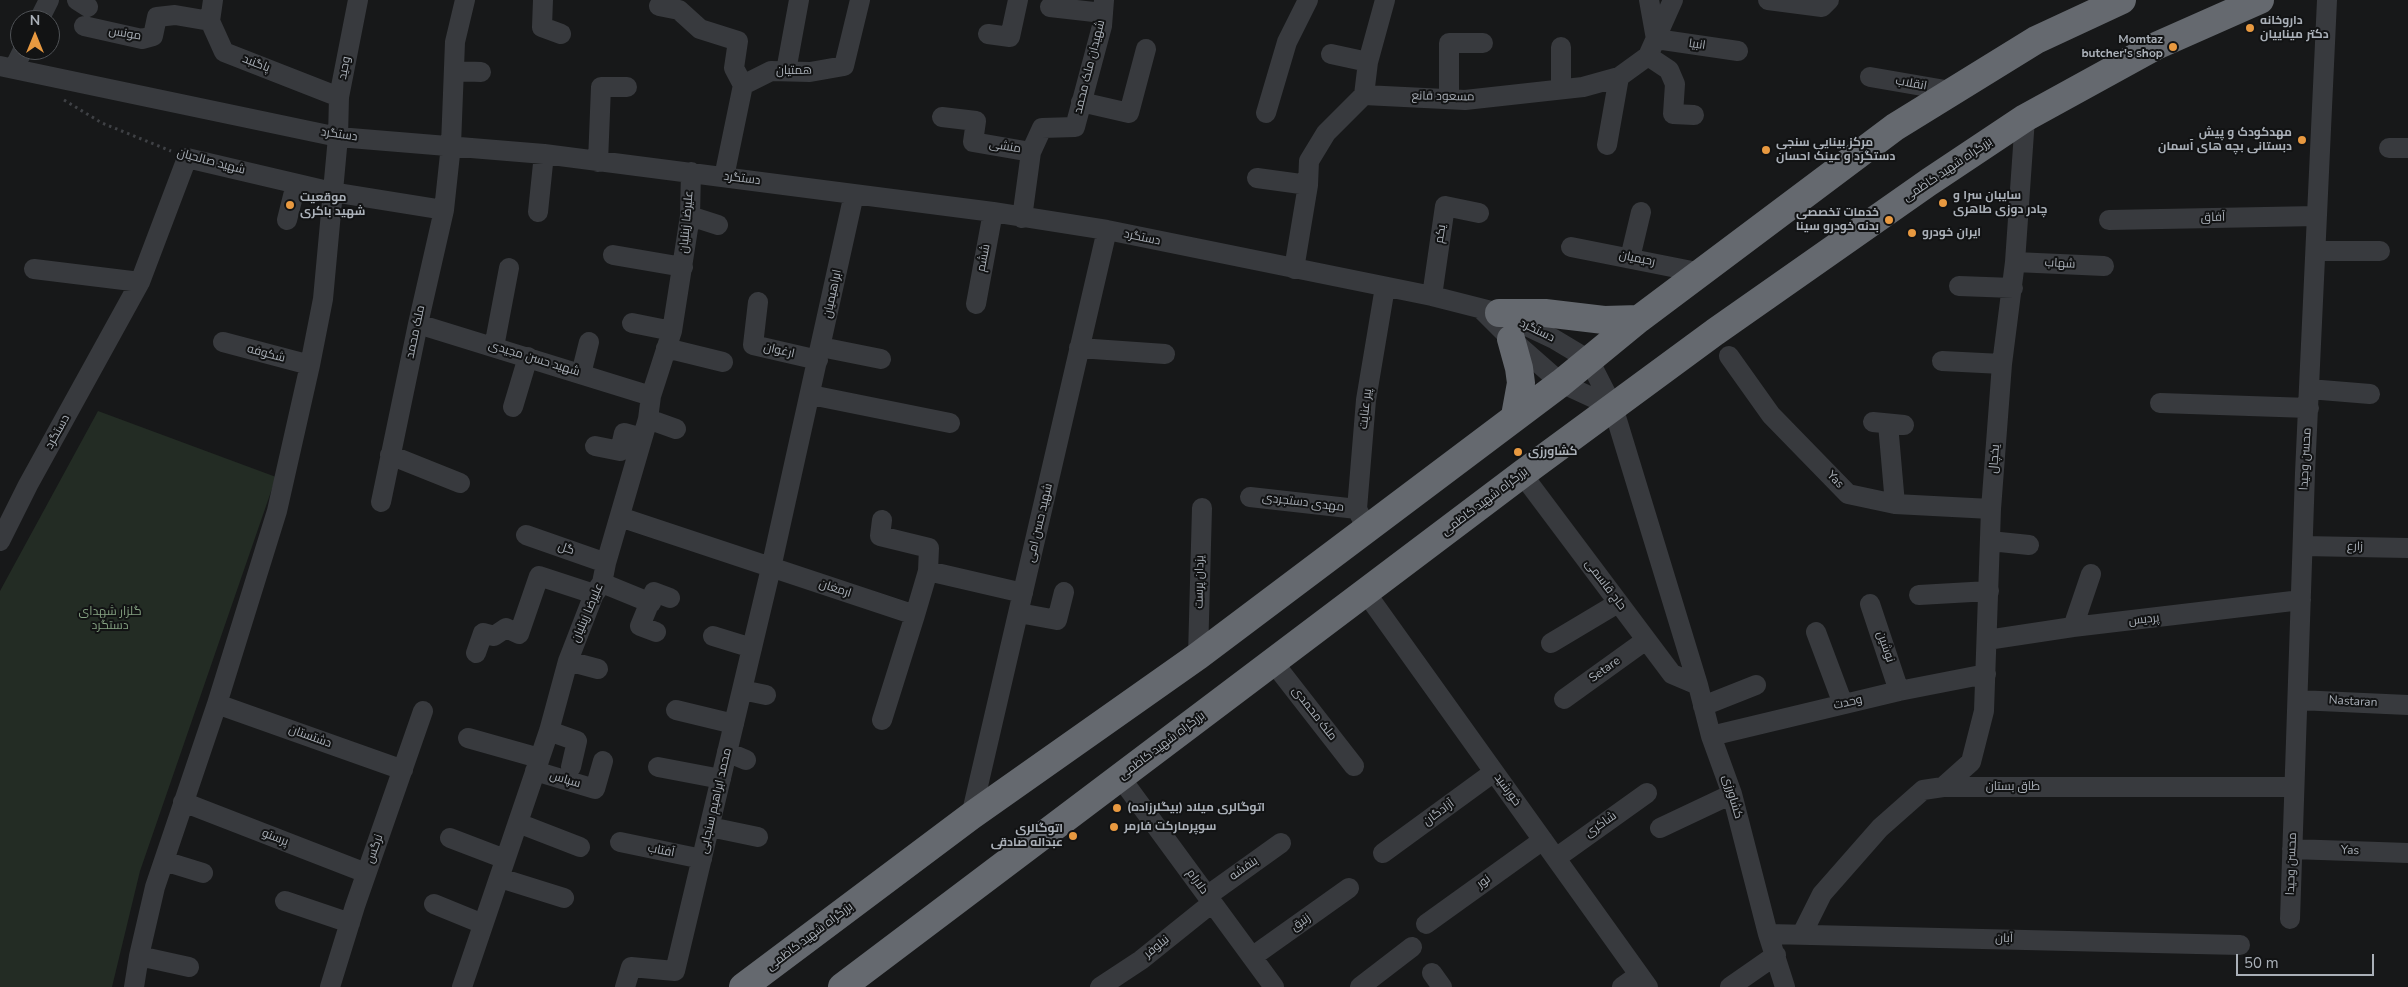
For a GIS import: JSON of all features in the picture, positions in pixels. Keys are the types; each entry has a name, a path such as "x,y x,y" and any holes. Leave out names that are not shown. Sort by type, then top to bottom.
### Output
{"highway":[{"name":"بزرگراه شهید کاظمی","path":"743,987 971,816 1198,656 1362,519 1515,416 1561,382 1639,319 1702,274 1895,127 2036,40 2122,0"},
{"name":"بزرگراه شهید کاظمی","path":"842,987 1522,474 1723,326 1929,182 2025,118 2156,46 2260,0"},
{"path":"1490,311 1604,320 1639,319"},
{"path":"1511,340 1520,368 1515,416"}],"street":[{"path":"210,21 214,0"},
{"name":"وحید","path":"338,136 339,96 358,0"},
{"path":"444,210 451,145 455,42 465,0"},
{"path":"543,0 542,28 561,34"},
{"path":"786,71 799,0"},
{"name":"همتیان","path":"743,85 771,71 810,72 844,66 860,0"},
{"path":"988,34 1010,37 1018,0"},
{"path":"1266,113 1287,42 1308,0"},
{"path":"1294,269 1308,186 1310,161 1326,133 1364,95 1368,62 1385,0"},
{"path":"1649,0 1652,48 1669,70 1676,84 1673,114 1694,114"},
{"path":"1652,48 1673,0"},
{"path":"1768,0 1826,4"},
{"name":"محسن وحیدا","path":"2290,919 2309,398 2328,0"},
{"path":"658,6 679,10 700,29 738,41 734,68 743,85 724,177"},
{"path":"1050,7 1104,7"},
{"name":"شهیدان ملک محمد","path":"1022,218 1031,152 1042,128 1075,127 1104,7"},
{"name":"مونس","path":"83,11 142,39 153,36 157,17 175,15 210,21"},
{"name":"پاگنبد","path":"210,21 224,52 339,96"},
{"path":"1449,99 1449,43 1483,43"},
{"path":"1561,47 1561,89"},
{"name":"انبیا","path":"1652,48 1738,51"},
{"name":"مسعود قانع","path":"1364,95 1465,100 1583,87 1619,77 1652,48"},
{"path":"1081,102 1130,113 1146,49"},
{"path":"1331,54 1368,62"},
{"name":"دستگرد","path":"5,63 338,136 544,154 993,212 1107,230 1432,296 1490,311 1554,338 1589,360"},
{"path":"455,71 481,72"},
{"path":"1607,145 1619,77"},
{"name":"انقلاب","path":"1870,77 1951,91"},
{"path":"598,162 601,87 627,87"},
{"name":"منشی","path":"942,117 976,121 973,142 1031,152"},
{"name":"یخچال","path":"1943,788 1971,762 1984,711 1991,509 2002,364 2013,288 2025,118"},
{"path":"134,987 139,956 164,861 217,704 277,511 323,298 338,136"},
{"path":"538,212 544,154"},
{"name":"دستگرد","path":"0,541 28,485 140,282 187,158"},
{"name":"شهید صالحیان","path":"187,158 332,192 444,210"},
{"name":"علیرضا زینلیان","path":"462,987 549,731 568,661 598,589 620,517 645,428 651,396 669,340 683,267 690,216 691,172"},
{"path":"1257,178 1308,186"},
{"path":"288,220 296,184"},
{"name":"ابراهیمیان","path":"771,568 811,395 854,194"},
{"name":"یکم","path":"1432,296 1445,206 1479,213"},
{"name":"ملک محمد","path":"381,502 444,210"},
{"name":"ششم","path":"976,304 993,212"},
{"path":"1630,258 1641,212"},
{"path":"690,216 718,225"},
{"name":"آفاق","path":"2109,220 2317,216"},
{"name":"شهید حسن امی","path":"971,816 1107,230"},
{"name":"رحیمیان","path":"1572,247 1702,274"},
{"path":"2316,251 2380,252"},
{"path":"613,255 683,267"},
{"name":"شهاب","path":"2015,262 2104,266"},
{"path":"494,347 509,268"},
{"path":"34,270 140,282"},
{"path":"1959,286 2013,288"},
{"name":"پیر عنایت","path":"1362,519 1366,400 1385,287"},
{"name":"ارغوان","path":"758,302 753,345 820,353"},
{"name":"دستگرد","path":"1490,311 1511,340 1561,382 1613,407"},
{"path":"632,323 723,362"},
{"name":"شهید حسن مجیدی","path":"418,324 651,396"},
{"name":"شکوفه","path":"222,342 310,365"},
{"path":"581,374 589,342"},
{"path":"1079,348 1165,354"},
{"path":"820,353 881,359"},
{"name":"Yas","path":"1729,356 1771,415 1848,494 1895,504 1991,509"},
{"path":"513,407 528,357"},
{"name":"کشاورزی","path":"1589,360 1613,407 1698,685 1711,736 1732,794 1768,934 1785,987"},
{"path":"1942,361 2002,364"},
{"path":"2160,403 2370,394"},
{"path":"811,395 950,424"},
{"path":"1888,424 1895,504"},
{"path":"595,446 620,451 624,433 645,428 676,429"},
{"path":"390,455 460,483"},
{"name":"حاج قاسمی","path":"1522,474 1672,674 1698,685"},
{"name":"مهدی دستجردی","path":"1250,497 1362,519"},
{"name":"یزدان پرست","path":"1198,656 1202,508"},
{"name":"ارمغان","path":"620,517 915,615"},
{"path":"882,520 880,536 929,548 928,571 882,720"},
{"name":"گل","path":"526,535 606,562"},
{"path":"1990,541 2029,544"},
{"name":"زارع","path":"2303,546 2408,548"},
{"name":"محمد ابراهیم سنجابی","path":"625,987 631,967 675,970 771,568"},
{"path":"928,571 1024,593"},
{"path":"2073,627 2091,574"},
{"path":"476,653 483,634 494,636 506,628 519,634 538,576 598,589 651,604"},
{"path":"1919,595 1989,591"},
{"path":"656,632 640,626 651,604 654,592 670,598"},
{"path":"1019,613 1057,620 1064,592"},
{"name":"خورشید","path":"1366,593 1644,981"},
{"name":"پردیس","path":"1987,640 2073,627 2301,600"},
{"path":"1551,643 1618,603"},
{"name":"نوشین","path":"1870,604 1899,691"},
{"path":"1816,632 1843,704"},
{"path":"713,636 752,648"},
{"name":"Setare","path":"1564,700 1646,640"},
{"path":"568,661 598,669"},
{"name":"ملک محمدی","path":"1273,662 1354,766"},
{"name":"وحدت","path":"1711,736 1899,691 1986,674"},
{"path":"1703,706 1756,685"},
{"path":"742,690 766,696"},
{"name":"Nastaran","path":"2298,700 2408,705"},
{"name":"دشتستان","path":"217,704 403,770"},
{"path":"676,710 734,724"},
{"name":"نرگس","path":"330,987 366,873 423,711"},
{"path":"549,731 577,741 571,767"},
{"path":"468,738 537,764"},
{"path":"727,752 746,760"},
{"name":"سپاس","path":"537,764 596,789 604,761"},
{"path":"658,767 721,779"},
{"name":"آزادگان","path":"1383,853 1494,772"},
{"name":"دلارام","path":"1120,777 1274,987"},
{"name":"طاق بستان","path":"1802,934 1822,894 1880,828 1923,790 1943,788 2294,786"},
{"name":"شاکری","path":"1556,858 1647,793"},
{"path":"1660,828 1732,794"},
{"name":"پرستو","path":"183,802 366,873"},
{"path":"518,823 580,847"},
{"path":"710,827 758,837"},
{"path":"450,838 503,868 564,898"},
{"name":"نور","path":"1426,924 1542,840"},
{"name":"آفتاب","path":"620,842 702,859"},
{"name":"بنفشه","path":"1210,899 1281,843"},
{"name":"Yas","path":"2292,850 2408,853"},
{"path":"164,861 203,873"},
{"name":"زنبق","path":"1252,957 1349,888"},
{"name":"نیلوفر","path":"1100,987 1141,960 1210,899"},
{"path":"285,901 350,923"},
{"path":"434,904 483,924"},
{"name":"آبان","path":"1768,934 2240,945"},
{"path":"1360,987 1412,947"},
{"path":"1730,987 1776,955"},
{"path":"139,956 189,966"},
{"path":"1622,987 1644,981"}],"path":[{"name":"شهید صالحیان","path":"62,98 102,123 187,158"}],"green space":[{"name":"گلزار شهدای دستگرد","path":"98,411 276,477 140,871 112,987 0,987 0,591"}],"place":[{"name":"داروخانه دکتر میناییان","path":"2250,28"},
{"name":"Momtaz butcher's shop","path":"2173,47"},
{"name":"مهدکودک و پیش دبستانی بچه های آسمان","path":"2302,140"},
{"name":"مرکز بینایی سنجی دستگرد و عینک احسان","path":"1766,150"},
{"name":"سایبان سرا و چادر دوزی طاهری","path":"1943,203"},
{"name":"موقعیت شهید باکری","path":"290,205"},
{"name":"خدمات تخصصی بدنه خودرو سینا","path":"1889,220"},
{"name":"ايران خودرو","path":"1912,233"},
{"name":"کشاورزی","path":"1518,452"},
{"name":"اتوگالری میلاد (بیگلرزاده)","path":"1117,808"},
{"name":"سوپرمارکت فارمر","path":"1114,827"},
{"name":"اتوگالری عبداله صادقی","path":"1073,836"}]}
